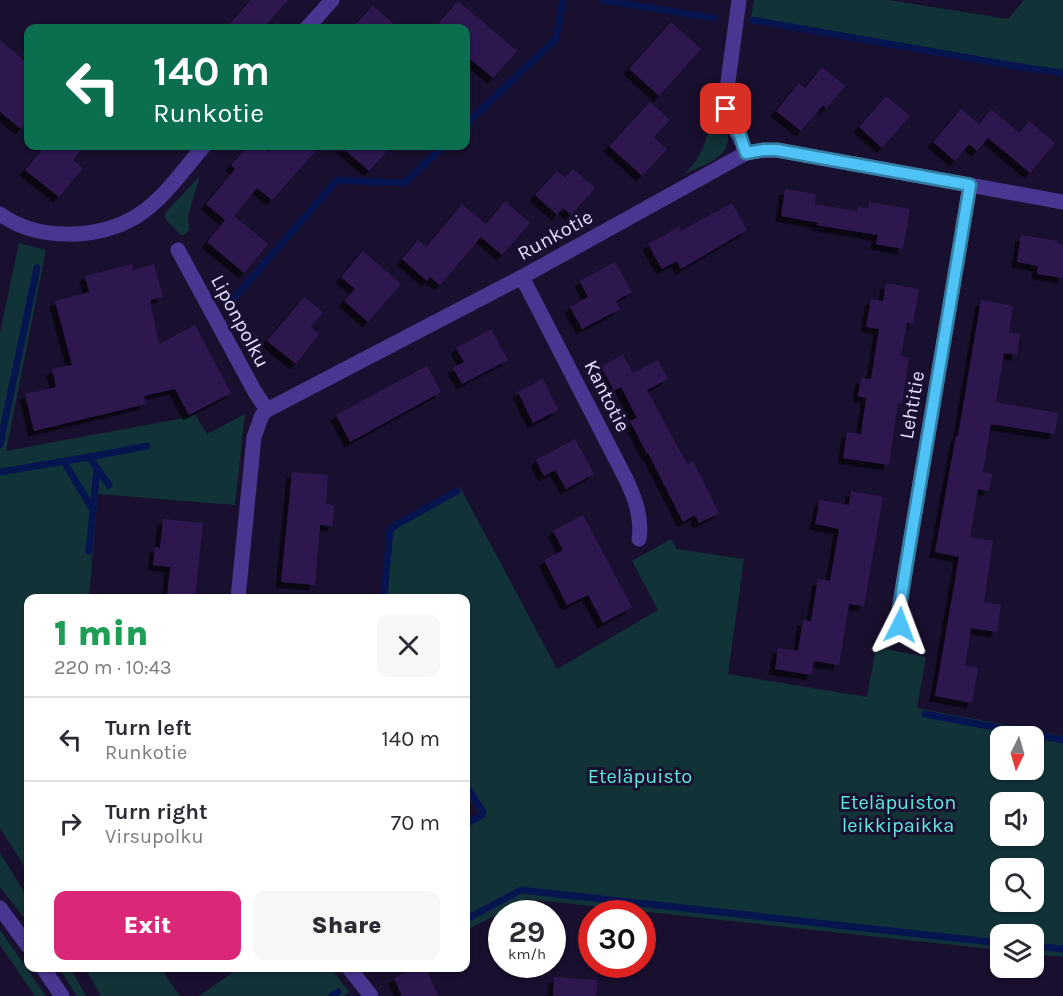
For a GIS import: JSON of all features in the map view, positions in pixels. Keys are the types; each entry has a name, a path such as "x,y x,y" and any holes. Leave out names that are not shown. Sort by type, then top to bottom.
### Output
{"street":[{"path":"311,24 332,0"},
{"path":"739,0 726,109 731,123 740,135 746,153"},
{"path":"0,214 27,229 45,233 85,232 119,224 150,206 200,150"},
{"name":"Runkotie","path":"267,410 522,277 746,153 777,150 1063,202"},
{"name":"Lehtitie","path":"904,631 898,618 899,608 970,185"},
{"name":"Liponpolku","path":"178,250 267,410"},
{"name":"Kantotie","path":"522,277 636,501 641,522 639,539"},
{"path":"238,594 254,437 262,416 267,410"},
{"path":"0,908 24,941"},
{"path":"46,972 62,996"},
{"path":"352,972 371,996"}],"green space":[{"path":"754,0 889,0 1008,19 1024,0 1063,0 1063,76 750,23"},
{"path":"712,113 728,135 724,150 713,160 684,174 700,154"},
{"path":"200,176 188,216 189,230 181,235 165,219 165,213"},
{"path":"19,243 46,250 6,451 195,414 207,434 245,414 235,505 98,494 89,594 24,594 24,866 0,828 0,333"},
{"name":"Eteläpuisto","path":"460,487 557,669 658,610 632,561 671,539 677,549 744,559 728,674 867,697 876,647 926,657 917,708 1011,726 990,726 990,780 1044,780 1044,732 1063,736 1063,957 1044,955 1044,924 990,924 990,949 656,913 656,900 578,900 578,905 566,903 566,900 488,900 488,919 470,928 470,818 479,813 470,800 470,594 381,594 388,528"},
{"path":"0,853 24,892 24,918 0,887"},
{"path":"0,930 24,964 24,972 29,972 46,996 35,996 0,945"},
{"path":"62,972 72,972 86,996 77,996"},
{"path":"87,972 163,972 180,996 101,996"},
{"path":"233,972 334,972 349,992 344,996 199,996"}],"building":[{"path":"251,0 288,0 267,24 230,24"},
{"path":"458,1 517,51 493,78 470,59 470,24 438,24"},
{"path":"373,6 393,24 356,24"},
{"path":"671,22 701,49 659,96 629,69"},
{"path":"0,40 24,61 24,126 21,129 0,112"},
{"path":"822,67 845,86 826,109 823,105 801,131 776,111 799,83 805,88"},
{"path":"886,96 910,116 882,148 859,127"},
{"path":"650,102 670,120 654,137 667,149 642,176 609,146"},
{"path":"961,109 979,124 991,109 1019,133 1029,121 1055,143 1030,173 988,138 977,151 969,144 955,161 933,142"},
{"path":"42,150 81,150 73,160 83,168 59,197 25,170"},
{"path":"244,150 269,152 271,150 316,150 272,200 257,188 234,216 268,244 244,273 207,242 225,220 206,204 235,169 231,165"},
{"path":"345,150 388,150 369,171"},
{"path":"573,169 595,188 571,215 563,208 557,215 535,195 557,171 565,178"},
{"path":"785,189 816,194 815,204 857,211 858,207 868,208 869,202 910,209 903,249 876,244 878,235 816,225 820,223 781,216"},
{"path":"505,201 530,223 502,255 481,237 440,285 430,277 427,281 402,259 418,240 426,247 462,204 486,224"},
{"path":"732,203 747,230 681,269 677,261 662,269 648,244 679,227 681,231"},
{"path":"1021,235 1058,241 1057,244 1063,245 1063,278 1037,274 1038,266 1017,262"},
{"path":"363,251 401,284 368,322 344,301 355,289 341,277"},
{"path":"615,262 632,292 616,301 620,309 582,329 570,307 588,297 580,281"},
{"path":"132,264 133,270 154,264 163,297 150,300 159,344 195,325 231,393 189,415 175,389 144,396 146,404 34,431 25,394 56,387 52,369 72,365 55,301 89,292 85,276"},
{"path":"886,283 919,289 913,324 907,322 901,356 909,358 902,404 898,403 889,465 843,458 847,432 861,434 866,398 858,396 861,378 871,379 879,329 866,327 871,299 883,301"},
{"path":"304,297 323,312 311,327 319,334 296,364 267,341"},
{"path":"981,300 1013,306 1009,333 1020,334 1017,355 1004,353 996,402 1058,413 1055,434 991,424 983,472 992,474 989,491 978,489 970,537 993,541 984,602 1001,605 997,632 971,628 965,665 978,668 972,703 935,696 959,557 935,552"},
{"path":"491,329 508,360 462,384 453,368 464,362 456,348"},
{"path":"623,355 633,373 658,360 668,379 647,390 687,464 693,461 719,513 699,523 695,515 683,522 630,421 637,418 621,387 614,391 601,366"},
{"path":"427,366 441,392 350,442 336,415"},
{"path":"543,379 558,410 533,423 518,392"},
{"path":"575,439 594,474 566,489 555,470 544,476 536,460"},
{"path":"292,472 328,475 326,504 334,505 333,526 320,525 315,585 281,582"},
{"path":"851,491 883,497 864,606 849,604 839,665 814,661 812,675 775,669 778,648 798,651 803,620 811,621 818,579 830,581 839,529 815,524 820,500 849,505"},
{"path":"583,515 632,607 603,623 588,595 567,605 544,560 563,550 553,531"},
{"path":"163,519 203,523 195,594 167,594 170,567 153,565 155,547 160,548"},
{"path":"408,972 428,972 438,996 402,996 394,978"},
{"path":"554,978 597,980 596,996 553,996"}],"waterway":[{"path":"470,120 556,39 563,0"},
{"path":"603,0 714,18"},
{"path":"752,20 1063,73"},
{"path":"230,303 337,180 404,183 440,150"},
{"path":"0,444 37,268"},
{"path":"89,457 147,446"},
{"path":"0,472 89,457 109,485"},
{"path":"64,462 93,510 89,551"},
{"path":"93,510 97,468"},
{"path":"384,594 390,530 457,491"},
{"path":"925,714 1063,740"},
{"path":"470,792 483,812 470,822"},
{"path":"470,917 521,890 990,942"},
{"path":"1044,947 1063,949"},
{"path":"332,996 338,992"}],"route":[{"path":"726,109 731,123 740,135 746,153 777,150 970,185 907,561 898,618 900,625"}],"park label":[{"name":"Eteläpuiston leikkipaikka","path":"898,814"}]}
